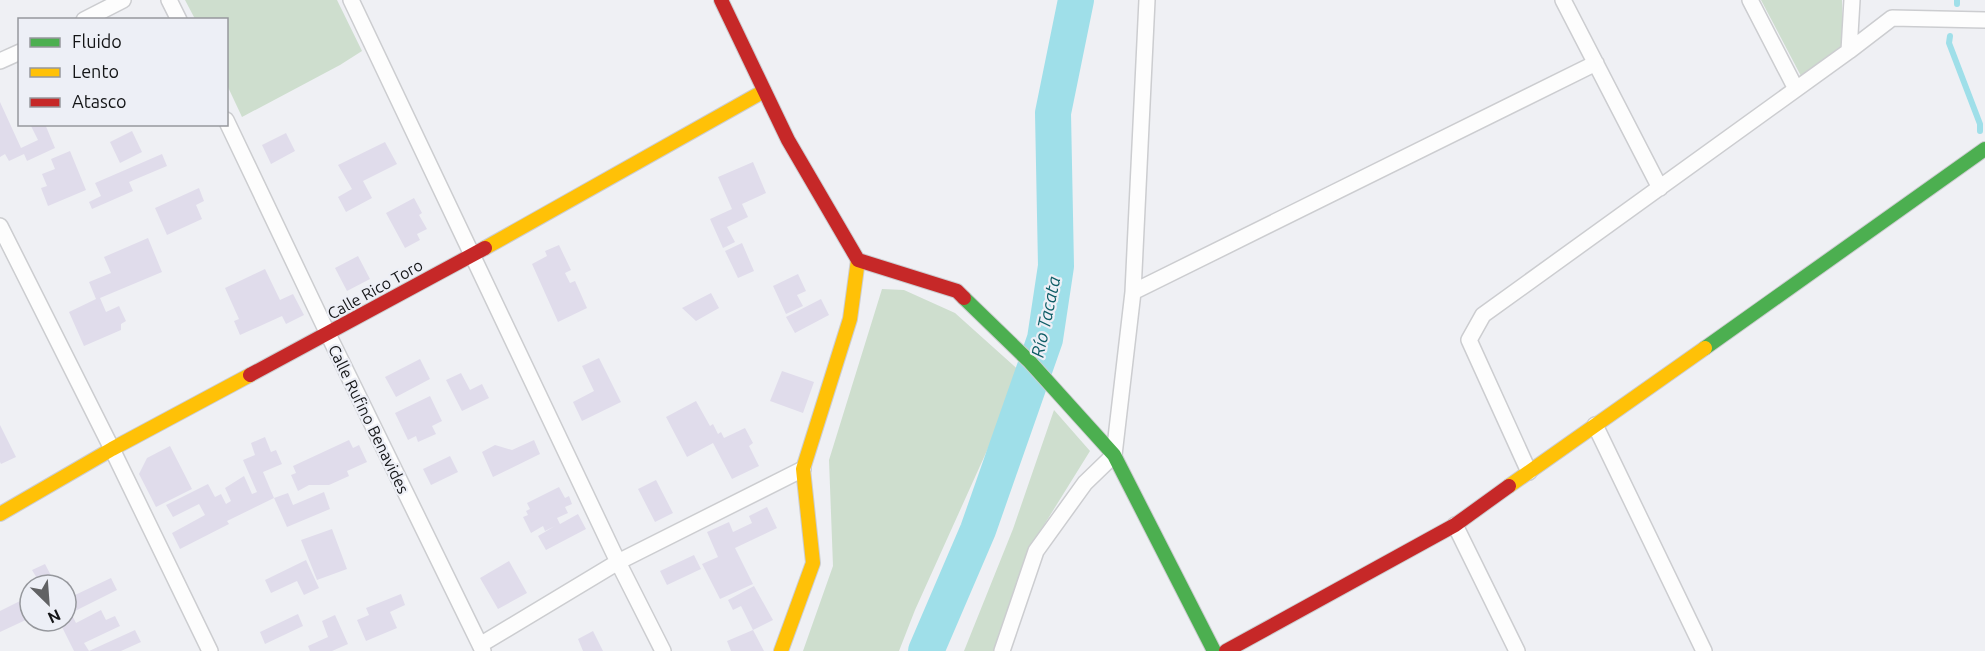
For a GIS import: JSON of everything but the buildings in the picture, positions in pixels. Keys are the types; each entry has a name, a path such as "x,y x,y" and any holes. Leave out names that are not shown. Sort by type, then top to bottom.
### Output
{"street":[{"path":"88,18 123,0"},
{"path":"169,0 178,18"},
{"path":"351,0 471,256 663,651"},
{"path":"722,0 788,140 858,260 850,319 803,470 813,562 781,651"},
{"path":"1002,651 1036,551 1085,483 1114,455 1133,292 1147,0"},
{"path":"1563,0 1660,188"},
{"path":"1750,0 1796,89"},
{"path":"1849,51 1852,0"},
{"path":"1529,472 1469,340 1483,315 1892,18 1985,20"},
{"path":"0,61 18,53"},
{"path":"1133,292 1596,63"},
{"name":"Calle Rico Toro","path":"0,513 112,449 471,256 764,91"},
{"name":"Calle Rufino Benavides","path":"228,124 481,648"},
{"path":"1226,651 1455,525 1985,149"},
{"path":"0,226 210,651"},
{"path":"858,260 957,291 1030,362 1114,455 1214,651"},
{"path":"1595,425 1704,651"},
{"path":"481,648 618,562 803,470"},
{"path":"1455,525 1517,651"}],"green space":[{"path":"185,0 337,0 362,51 242,117 228,87 228,18 194,18"},
{"path":"1761,0 1842,0 1843,45 1801,76"},
{"path":"882,289 904,290 955,313 1022,373 915,610 899,651 803,651 833,566 829,460"},
{"path":"1054,410 1090,451 1031,546 994,651 964,651 1013,529"}],"waterway":[{"name":"Río Tacata","path":"926,651 978,530 1045,339 1056,266 1053,113 1076,0"},
{"path":"1950,36 1949,43 1980,124 1980,131"}],"traffic: fast":[{"path":"1705,348 1985,149"},
{"path":"964,298 1030,362 1114,455 1214,651"}],"traffic: slow":[{"path":"485,248 764,91"},
{"path":"781,651 813,563 803,469 850,319 858,260"},
{"path":"1509,486 1705,348"},
{"path":"0,514 112,449 250,375"}],"traffic: jam":[{"path":"721,0 788,140 858,260 957,291 964,298"},
{"path":"250,375 485,248"},
{"path":"1226,651 1455,525 1509,486"}]}
